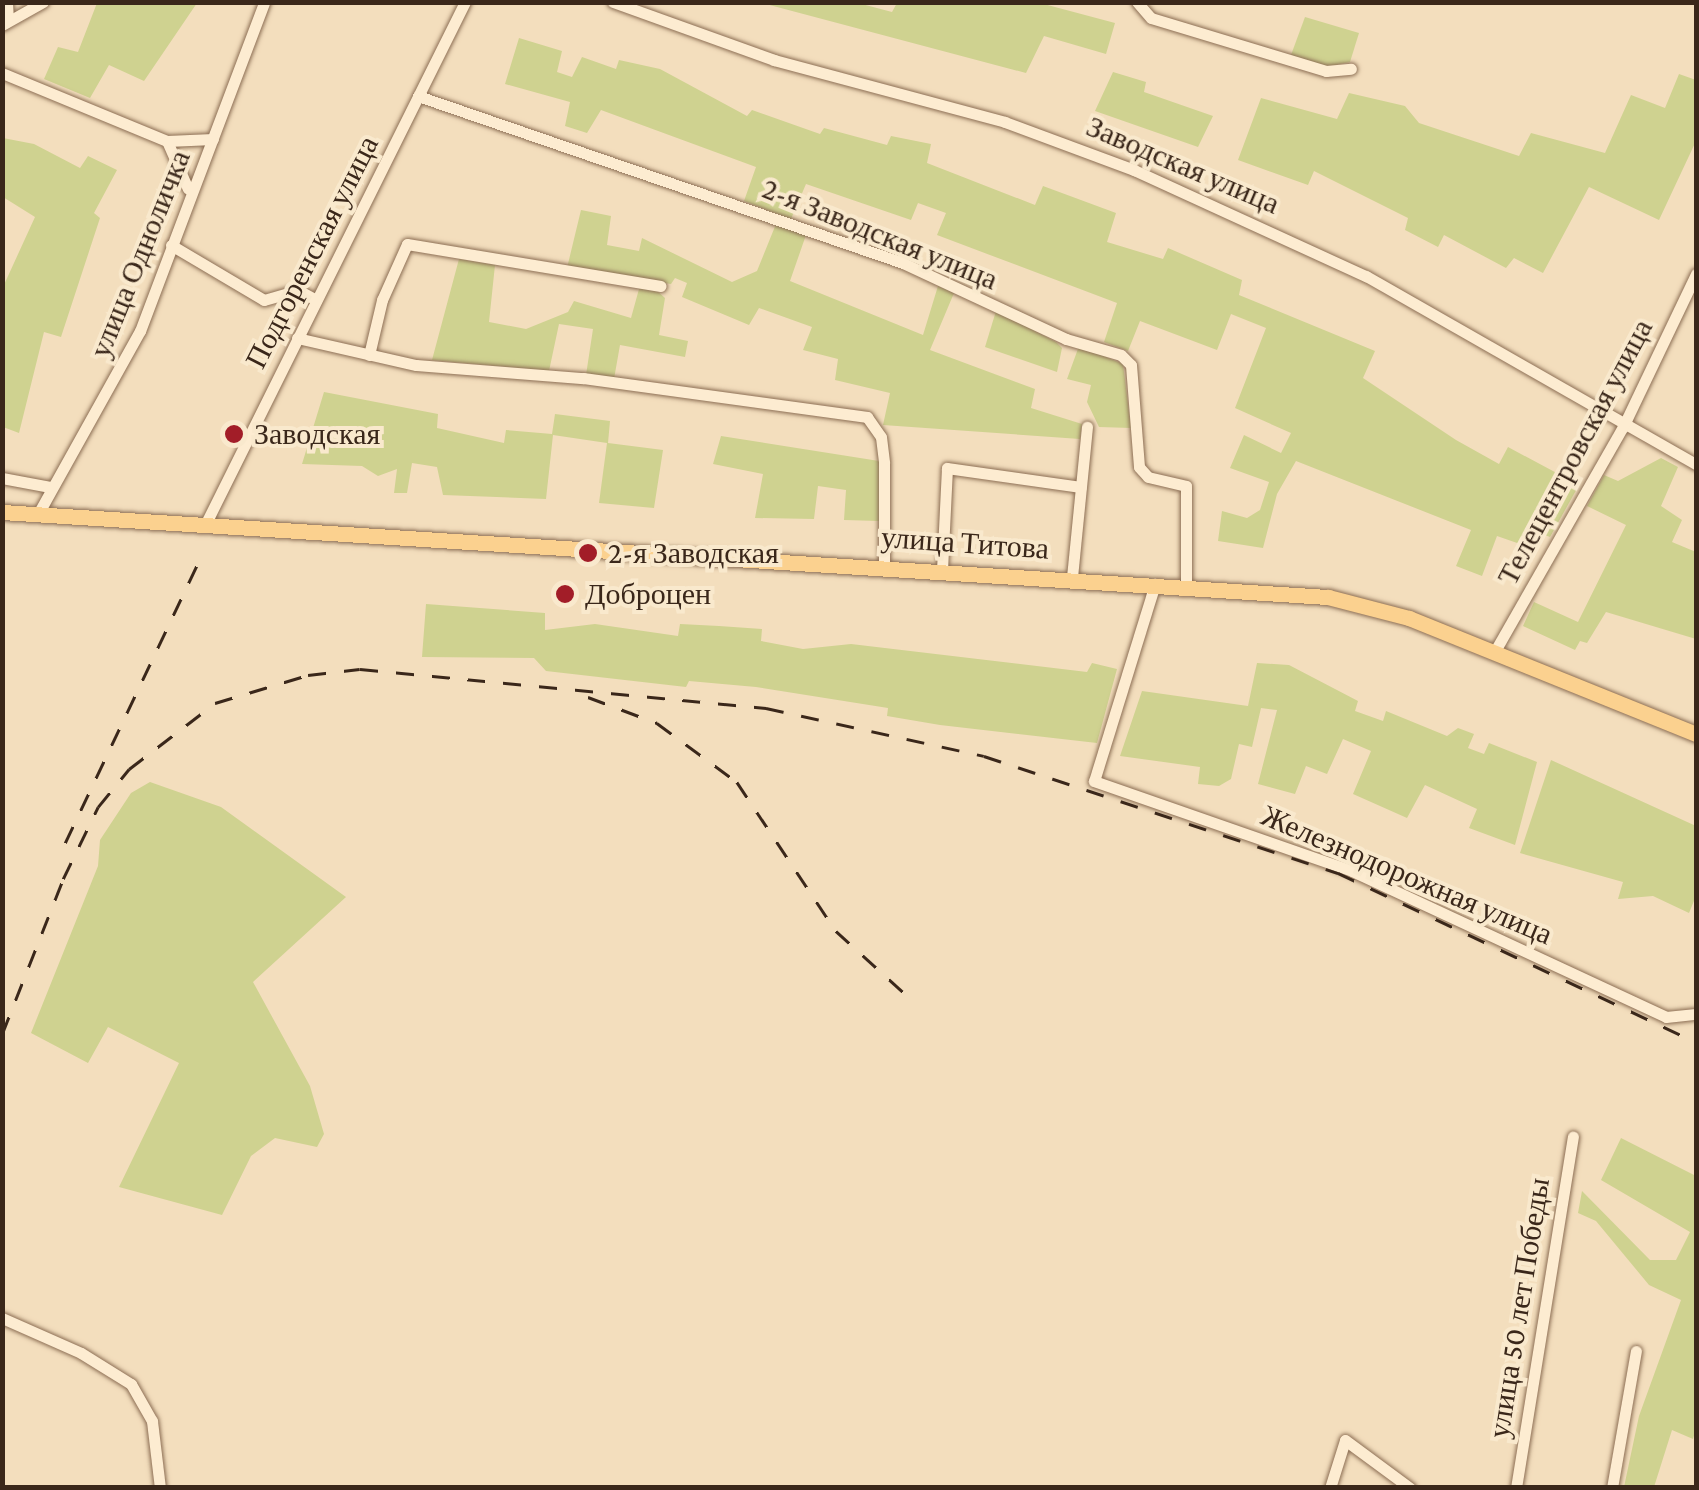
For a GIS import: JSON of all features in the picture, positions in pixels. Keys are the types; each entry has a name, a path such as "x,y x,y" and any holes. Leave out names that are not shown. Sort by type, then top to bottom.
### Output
{"main road":[{"name":"улица Титова","path":"2,512 1072,577 1362,604 1495,652 1696,734"}],"street":[{"path":"5,22 7,2"},
{"path":"5,22 43,2"},
{"name":"улица Одноличка","path":"38,514 50,487 116,380 171,245 188,189 214,139 264,2"},
{"name":"Подгоренская улица","path":"205,525 465,2"},
{"name":"Заводская улица","path":"613,2 774,60 1005,122 1134,170 1366,276 1623,427 1696,464"},
{"path":"1137,2 1151,18 1169,24 1326,71 1351,69"},
{"path":"2,73 168,141 214,139"},
{"name":"2-я Заводская улица","path":"418,96 903,264 1066,339 1121,355 1132,365 1139,467 1148,478 1186,486 1186,586"},
{"path":"168,141 188,189"},
{"path":"370,355 382,300 408,244 661,286"},
{"path":"171,245 264,300 298,290 316,300"},
{"name":"Телецентровская улица","path":"1495,652 1623,427 1696,274"},
{"path":"297,338 370,355 867,416 881,437 884,565"},
{"path":"1072,577 1087,427"},
{"path":"942,570 947,468 1081,487"},
{"path":"2,478 50,487"},
{"name":"Железнодорожная улица","path":"1155,584 1094,781 1352,871 1666,1017 1696,1014"},
{"name":"улица 50 лет Победы","path":"1516,1488 1572,1137"},
{"path":"2,1318 131,1384 152,1421 160,1488"},
{"path":"1612,1488 1636,1351"},
{"path":"1330,1488 1337,1449 1352,1440 1410,1488"}],"green space":[{"path":"97,2 197,3 144,81 109,65 90,98 44,79 58,47 78,52"},
{"path":"762,3 858,3 892,12 897,3 1040,3 1115,23 1106,54 1044,36 1026,73"},
{"path":"1305,17 1359,33 1350,62 1326,67 1291,55"},
{"path":"519,38 562,51 557,72 572,77 582,57 616,69 619,60 660,69 747,116 752,110 820,134 824,128 887,145 891,136 931,144 927,163 1035,205 1043,186 1116,213 1107,242 1163,259 1168,248 1242,280 1239,295 1375,351 1363,378 1456,440 1499,464 1508,447 1579,485 1550,537 1529,529 1520,544 1497,536 1482,576 1456,566 1471,530 1296,461 1277,494 1263,548 1218,541 1222,511 1247,518 1260,510 1269,482 1230,468 1244,435 1281,453 1291,433 1235,408 1266,328 1231,314 1217,350 1140,321 1128,351 1104,342 1117,303 937,235 946,213 918,203 911,220 806,184 791,219 744,201 756,167 601,110 587,133 565,126 570,102 505,84"},
{"path":"1113,72 1146,82 1144,92 1213,116 1198,147 1095,111"},
{"path":"1679,74 1696,80 1696,141 1659,220 1589,187 1543,273 1514,258 1506,268 1444,235 1438,247 1405,230 1408,218 1314,171 1308,185 1238,160 1261,98 1337,119 1349,93 1405,106 1419,123 1519,156 1531,133 1605,153 1631,95 1665,108"},
{"path":"3,138 34,144 80,168 88,156 117,170 94,213 100,218 61,337 44,332 19,433 3,427 3,287 35,217 3,197"},
{"path":"581,210 611,216 607,245 639,251 642,238 732,282 757,271 776,224 806,235 790,281 923,335 938,286 954,293 930,350 1035,389 1031,408 1082,424 1080,439 883,425 890,393 835,380 838,359 803,350 812,327 759,308 749,325 682,297 687,283 675,278 671,284 567,268"},
{"path":"459,259 495,265 489,322 526,329 568,312 574,301 631,318 639,289 655,289 665,298 659,335 688,341 685,357 620,345 614,379 586,375 593,329 559,324 549,371 432,360"},
{"path":"996,311 1062,348 1057,372 985,347"},
{"path":"1079,346 1123,364 1131,428 1099,427 1087,402 1091,385 1067,379"},
{"path":"324,392 438,414 437,428 504,443 506,430 552,434 555,414 610,421 608,443 663,450 654,508 599,503 607,443 553,435 546,499 443,495 437,467 412,463 407,493 394,493 397,469 378,476 362,466 302,464"},
{"path":"721,436 879,461 879,521 844,520 846,490 818,486 814,519 755,518 763,474 713,464"},
{"path":"1661,458 1678,467 1661,506 1682,520 1672,542 1696,552 1696,639 1606,612 1587,643 1580,641 1575,650 1523,626 1534,602 1578,622 1626,525 1587,506 1604,475 1618,481"},
{"path":"426,604 545,613 545,630 595,624 678,636 680,624 719,626 762,629 761,641 803,649 851,644 1087,672 1092,663 1117,669 1097,743 940,725 887,716 888,708 756,687 689,681 686,687 546,671 534,658 422,657"},
{"path":"1257,663 1289,665 1358,701 1355,711 1383,721 1386,711 1447,736 1458,728 1474,734 1468,748 1484,754 1489,743 1537,762 1515,845 1469,828 1477,809 1425,785 1407,818 1353,794 1371,751 1343,739 1327,774 1306,766 1295,794 1258,784 1277,710 1261,708 1252,747 1239,744 1231,779 1219,786 1198,784 1200,767 1120,756 1142,691 1248,706"},
{"path":"1551,760 1696,826 1696,896 1689,913 1653,896 1618,899 1623,882 1520,853"},
{"path":"150,782 221,807 346,897 253,982 310,1086 324,1134 317,1147 275,1138 251,1156 222,1215 119,1187 179,1063 108,1027 88,1063 31,1033 98,866 100,840 131,793"},
{"path":"1621,1138 1696,1176 1696,1429 1693,1439 1672,1430 1654,1487 1624,1487 1639,1416 1681,1300 1649,1285 1596,1221 1578,1213 1582,1191 1650,1260 1676,1260 1690,1232 1601,1180"}],"railway":[{"path":"65,843 200,559"},
{"path":"2,1034 63,879 98,807 129,769 215,703 308,675 360,669 766,708 984,756 1338,873 1696,1042"},
{"path":"588,697 657,723 737,782 836,931 915,1003"}],"place":[{"name":"Заводская","path":"234,434"},
{"name":"2-я Заводская","path":"588,553"},
{"name":"Доброцен","path":"565,594"}]}
